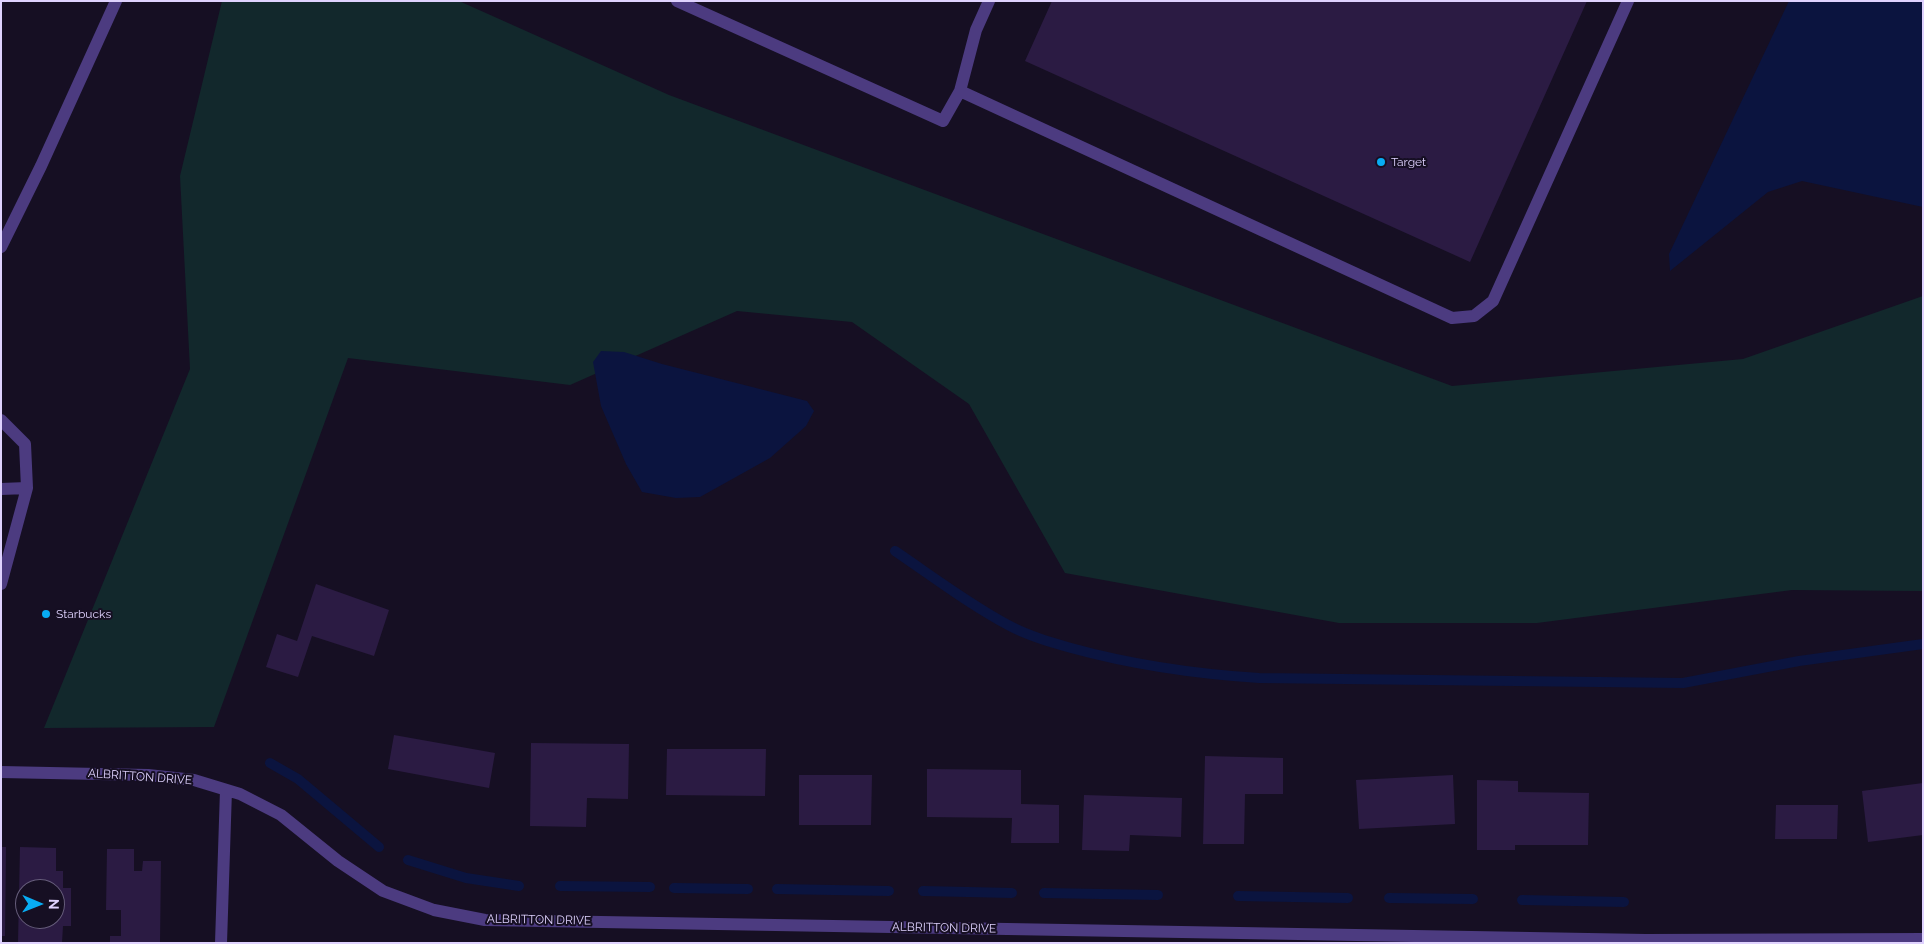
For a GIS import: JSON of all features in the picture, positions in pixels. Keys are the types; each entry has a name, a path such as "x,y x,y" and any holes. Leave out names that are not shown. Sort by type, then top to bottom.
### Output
{"street":[{"path":"1,247 41,166 116,1"},
{"path":"677,1 943,121 960,91 976,30 989,1"},
{"path":"960,91 1452,318 1474,316 1494,301 1628,1"},
{"path":"1,420 24,444 26,488 1,584"},
{"path":"1,489 26,488"},
{"name":"ALBRITTON DRIVE","path":"1,772 148,775 194,780 240,794 281,815 338,860 383,892 434,910 485,920 1646,942 1923,939"},
{"path":"221,943 226,790"}],"green space":[{"path":"222,1 459,1 669,95 1452,386 1743,359 1923,296 1923,591 1792,590 1537,623 1339,623 1065,573 969,404 852,322 737,311 570,385 348,358 214,727 44,728 190,369 180,176"}],"shaded area":[{"path":"1789,1 1923,1 1923,207 1802,181 1768,192 1670,271 1669,254"},
{"path":"601,351 624,352 662,364 807,401 814,411 806,426 770,458 700,497 676,498 642,492 626,464 601,406 593,362"}],"building":[{"name":"Target","path":"1052,1 1587,1 1470,262 1025,61"},
{"path":"316,584 389,610 374,656 312,636 298,677 266,667 277,634 297,641"},
{"path":"394,735 495,753 489,788 388,769"},
{"path":"531,743 629,744 628,799 587,798 586,827 530,826"},
{"path":"667,749 766,749 765,796 666,795"},
{"path":"1205,756 1283,758 1283,794 1245,794 1244,844 1203,844"},
{"path":"927,769 1021,770 1021,804 1059,805 1059,843 1011,843 1012,818 927,817"},
{"path":"799,775 872,775 871,825 799,825"},
{"path":"1453,775 1455,824 1359,829 1356,780"},
{"path":"1477,780 1518,781 1518,792 1589,793 1588,845 1515,845 1515,850 1477,850"},
{"path":"1923,783 1923,835 1868,842 1862,791"},
{"path":"1084,795 1182,798 1181,837 1130,835 1129,851 1082,850"},
{"path":"1776,805 1838,805 1837,839 1775,839"},
{"path":"1,847 6,847 5,936 1,936"},
{"path":"20,847 56,848 56,871 63,871 63,879 19,879"},
{"path":"107,849 134,849 134,871 142,871 143,861 161,861 160,943 110,943 110,936 121,936 121,910 106,910"},
{"path":"65,888 71,888 71,926 65,926"},
{"path":"18,929 63,929 62,943 18,943"}],"waterway":[{"path":"895,551 980,609 1032,636 1071,648 1118,659 1165,668 1235,676 1259,678 1683,683 1799,661 1923,644"},
{"path":"270,763 298,779 379,847"},
{"path":"408,860 466,878 519,886"},
{"path":"560,886 650,887"},
{"path":"674,888 748,889"},
{"path":"777,889 889,891"},
{"path":"923,891 1012,893"},
{"path":"1044,893 1158,895"},
{"path":"1238,896 1348,898"},
{"path":"1389,898 1473,899"},
{"path":"1522,900 1624,902"}],"place":[{"name":"Target","path":"1381,162"},
{"name":"Starbucks","path":"46,614"}]}
